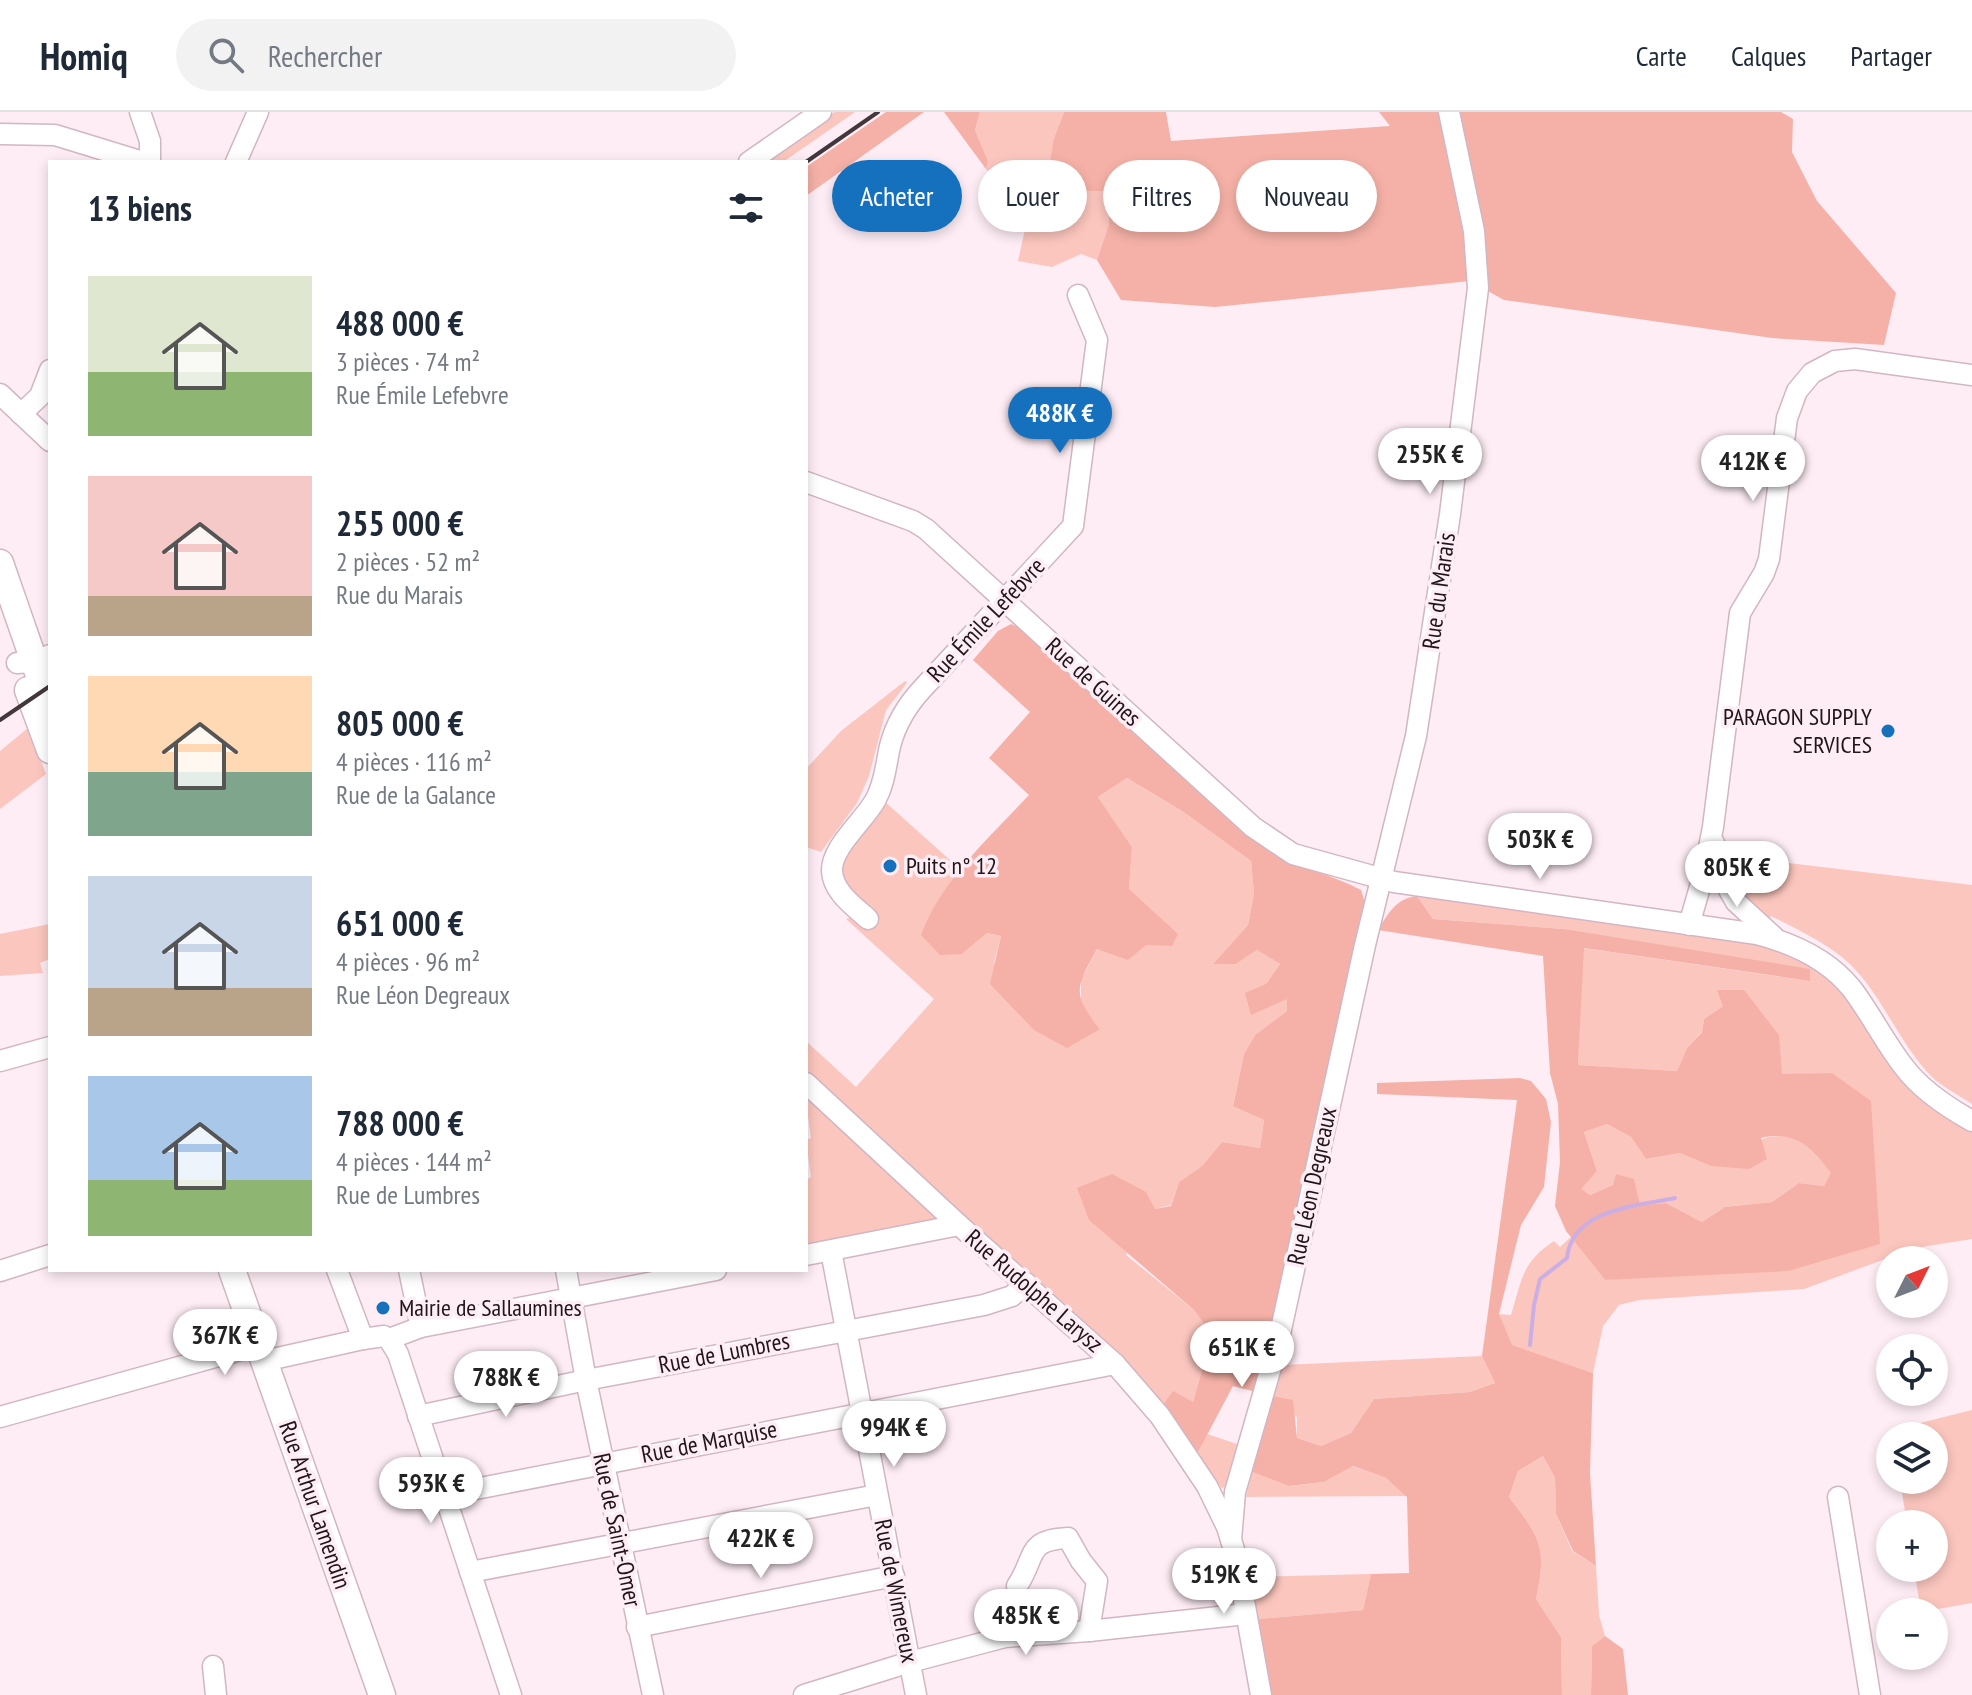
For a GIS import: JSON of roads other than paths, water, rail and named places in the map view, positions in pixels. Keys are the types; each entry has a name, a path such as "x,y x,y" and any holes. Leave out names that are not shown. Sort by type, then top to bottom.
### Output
{"main road":[{"path":"0,563 23,661 48,743"},
{"path":"0,612 48,704"},
{"name":"Rue Arthur Lamendin","path":"233,1272 268,1354 398,1695"},
{"name":"Rue Arthur Lamendin","path":"249,1272 268,1354 382,1695"}],"street":[{"path":"140,112 150,141 150,160"},
{"path":"237,160 258,112"},
{"path":"752,160 821,112"},
{"name":"Rue du Marais","path":"1381,878 1416,736 1428,667 1477,300 1474,231 1449,112"},
{"path":"0,134 55,135 118,158"},
{"name":"Rue Émile Lefebvre","path":"868,919 834,882 833,862 876,800 898,723 907,705 1073,526 1097,340 1078,295"},
{"path":"1689,925 1712,835 1740,613 1769,559 1787,418 1797,391 1812,373 1835,361 1855,359 1972,375"},
{"path":"21,414 40,396 48,375"},
{"path":"0,394 48,439"},
{"name":"Rue de Guines","path":"808,483 913,521 938,539 1178,761 1274,844 1312,861 1394,882 1776,939"},
{"path":"1712,835 1720,874 1736,902 1776,939 1809,954 1835,971 1852,989 1903,1067 1939,1100 1972,1121"},
{"name":"Rue Léon Degreaux","path":"1261,1695 1229,1534 1237,1501 1235,1492 1278,1343 1381,878"},
{"path":"0,1061 48,1048"},
{"name":"Rue Rudolphe Larysz","path":"808,1085 1115,1364 1160,1416 1216,1503 1229,1534"},
{"path":"808,1255 959,1225"},
{"name":"Rue de Wimereux","path":"831,1251 916,1695"},
{"path":"0,1271 48,1256"},
{"path":"338,1272 363,1339"},
{"path":"409,1272 421,1327"},
{"name":"Rue de Saint-Omer","path":"566,1272 586,1380 653,1695"},
{"path":"389,1339 421,1327 705,1272"},
{"name":"Rue de Lumbres","path":"418,1416 586,1380 984,1305 1012,1296 1026,1283"},
{"path":"0,1417 181,1365 384,1336 398,1354 511,1695"},
{"name":"Rue de Marquise","path":"445,1495 1115,1364"},
{"path":"1216,1503 1235,1492"},
{"path":"470,1572 877,1495"},
{"path":"1838,1497 1870,1695"},
{"path":"1017,1586 1028,1569 1033,1549 1046,1539 1068,1538 1097,1581 1089,1631"},
{"path":"637,1627 894,1576"},
{"path":"804,1695 1005,1637 1246,1614"},
{"path":"213,1666 216,1695"}],"waterway":[{"path":"1530,1345 1540,1279 1567,1258 1572,1241 1581,1229 1609,1212 1675,1198"}],"railway":[{"path":"808,161 878,112"},
{"path":"0,720 48,687"}],"place":[{"name":"PARAGON SUPPLY SERVICES","path":"1888,731"},
{"name":"Puits n° 12","path":"890,866"},
{"name":"Mairie de Sallaumines","path":"383,1308"}]}
